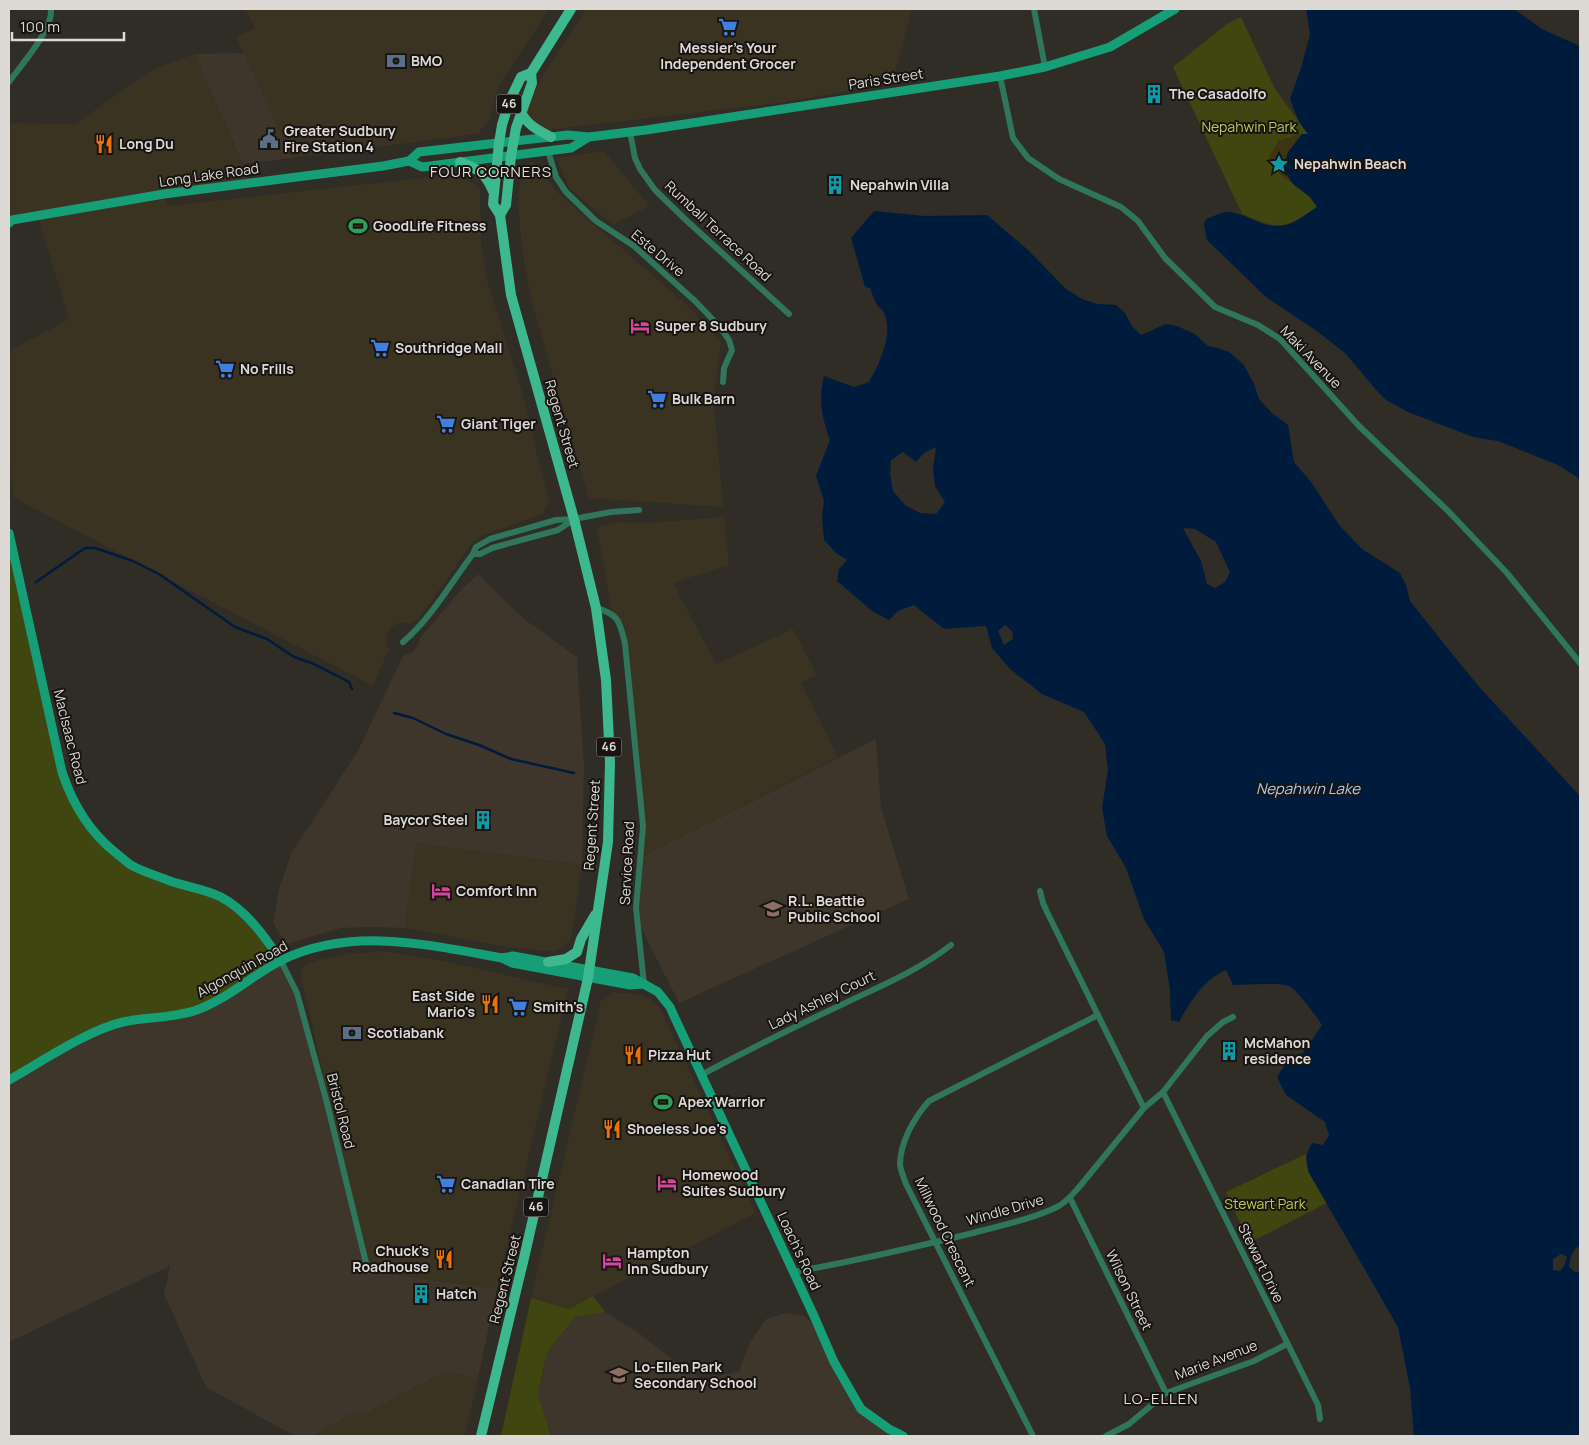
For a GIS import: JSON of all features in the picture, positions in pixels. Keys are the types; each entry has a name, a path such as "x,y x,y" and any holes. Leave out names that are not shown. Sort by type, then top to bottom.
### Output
{"main road":[{"name":"Regent Street","path":"481,1436 589,974 608,842 610,762 606,680 596,608 574,519 512,295 500,215 493,204 499,143 509,102 521,77 531,73 571,9"},
{"name":"Regent Street","path":"500,215 506,205 511,156 522,112 532,83 531,73"},
{"path":"522,112 528,123 551,137"},
{"path":"460,162 483,173 494,191"},
{"path":"548,962 566,959 577,952 581,939 598,910"}],"street":[{"path":"9,82 45,32 50,22 51,9"},
{"path":"1034,9 1045,67"},
{"name":"Paris Street","path":"514,141 568,135 589,136 630,132 1000,76 1045,67 1110,47 1175,9"},
{"name":"Maki Avenue","path":"1000,76 1013,138 1028,158 1060,179 1121,207 1138,221 1165,258 1215,307 1258,325 1280,339 1359,426 1449,512 1507,573 1580,663"},
{"name":"Rumball Terrace Road","path":"630,132 635,158 640,169 655,190 687,222 789,314"},
{"name":"Paris Street","path":"511,156 571,148 589,136"},
{"name":"Long Lake Road","path":"10,220 164,194 383,166 409,160 419,152 514,141"},
{"name":"Este Drive","path":"548,151 556,176 566,192 596,221 634,246 720,327 729,340 732,350 724,368 723,382"},
{"name":"Long Lake Road","path":"409,160 422,166 511,156"},
{"path":"403,642 427,618 474,554 480,554 492,548 557,530 574,519 611,512 639,510"},
{"name":"MacIsaac Road","path":"9,533 62,772 68,792 78,812 108,846 131,865 222,897 240,910 262,934 281,961"},
{"name":"Service Road","path":"596,608 612,614 621,626 625,644 643,826 636,908 644,984"},
{"path":"1040,890 1042,903 1144,1108"},
{"name":"Algonquin Road","path":"9,1080 103,1029 123,1022 178,1015 215,1002 281,961 319,946 354,941 392,940 502,958 512,963 589,974"},
{"name":"Lady Ashley Court","path":"702,1074 773,1037 907,973 937,956 951,945"},
{"name":"Algonquin Road","path":"502,958 513,956 548,962 589,974"},
{"name":"Bristol Road","path":"281,961 297,993 327,1103 368,1271"},
{"path":"589,974 630,985 644,984"},
{"name":"Loach's Road","path":"644,984 658,992 670,1007 834,1362 861,1409 889,1429 903,1436"},
{"name":"Millwood Crescent","path":"1033,1436 906,1184 900,1166 902,1148 916,1115 929,1101 1098,1015"},
{"name":"Windle Drive","path":"793,1272 837,1265 936,1242 1036,1215 1058,1206 1070,1198 1144,1108 1163,1092 1207,1036 1223,1022 1233,1017"},
{"name":"Stewart Drive","path":"1163,1092 1318,1405 1320,1419"},
{"name":"Wilson Street","path":"1070,1198 1166,1393"},
{"name":"Marie Avenue","path":"1106,1436 1129,1424 1166,1393 1254,1361 1287,1344"}],"shaded area":[{"path":"245,9 549,9 499,85 489,120 478,134 292,158 236,37 255,28"},
{"path":"586,9 912,9 892,84 777,103 539,131 524,117 541,78"},
{"path":"244,53 292,158 243,164 194,54"},
{"path":"194,54 251,183 164,195 168,206 459,174 480,188 481,243 487,280 526,405 549,498 543,514 482,536 472,543 419,619 411,624 399,623 391,627 386,637 389,649 373,686 14,498 9,459 9,351 69,319 38,216 9,219 9,124 75,124 152,70"},
{"path":"604,151 649,206 613,225 570,189 556,158"},
{"path":"532,161 559,194 688,306 721,341 714,401 723,507 589,498 532,303 524,261 518,197 522,169"},
{"path":"724,517 729,565 673,583 716,664 793,629 817,675 801,683 838,757 640,858 643,826 621,626 612,614 597,527 618,522 648,523"},
{"path":"478,574 524,619 577,657 584,766 582,865 416,843 405,928 341,928 286,944 273,923 279,889 291,854 358,751 403,656 413,652 420,638 461,590"},
{"name":"R.L. Beattie Public School","path":"876,739 881,807 909,899 679,1003 637,920 640,858"},
{"path":"416,843 582,865 571,940 555,952 502,946 405,928"},
{"path":"389,952 444,961 568,989 497,1289 368,1271 301,976 303,966 323,959 351,953"},
{"path":"281,961 297,993 368,1271 497,1289 478,1378 446,1371 367,1413 353,1413 313,1436 295,1436 206,1387 164,1294 170,1266 9,1342 9,1080 80,1040"},
{"path":"615,992 640,995 652,1000 660,1008 756,1213 569,1309 531,1298 601,1001"},
{"name":"Lo-Ellen Park Secondary School","path":"605,1312 639,1333 703,1380 739,1371 750,1342 766,1319 786,1313 804,1316 821,1331 861,1409 889,1429 893,1436 551,1436 538,1393 547,1353 575,1317"},
{"path":"446,1371 478,1378 465,1436 313,1436 353,1413 367,1413"}],"green space":[{"name":"Nepahwin Park","path":"1241,17 1275,89 1308,134 1293,184 1310,197 1317,207 1296,220 1281,226 1265,223 1242,214 1173,67 1227,24"},
{"path":"9,533 62,772 78,812 131,865 206,891 240,911 281,961 216,1002 103,1029 9,1080"},
{"name":"Stewart Park","path":"1306,1154 1309,1173 1327,1203 1249,1243 1226,1192"},
{"path":"593,1296 605,1312 575,1317 547,1353 538,1393 551,1436 501,1436 531,1298 569,1309"}],"sand":[{"name":"Nepahwin Beach","path":"1302,134 1288,152 1283,169 1293,184 1281,175 1269,158 1278,141"}],"water":[{"path":"1306,9 1514,9 1542,29 1580,46 1580,481 1558,465 1498,441 1473,437 1408,412 1386,400 1345,353 1314,329 1266,297 1207,240 1204,224 1206,219 1225,212 1239,214 1271,226 1283,226 1303,217 1317,207 1310,197 1293,184 1283,169 1288,152 1302,134 1308,134 1299,122 1290,99 1310,35"},
{"name":"Nepahwin Lake","path":"874,211 925,216 987,215 1028,250 1066,289 1082,299 1097,304 1116,305 1125,313 1132,326 1141,335 1166,324 1177,326 1195,334 1208,346 1229,352 1244,365 1259,399 1272,413 1288,425 1294,462 1311,482 1340,526 1362,549 1400,573 1406,585 1410,601 1449,650 1481,689 1580,796 1580,1246 1573,1252 1569,1267 1575,1272 1580,1272 1580,1436 1414,1436 1410,1388 1398,1327 1309,1173 1306,1158 1312,1143 1323,1145 1329,1135 1325,1122 1286,1095 1277,1077 1287,1062 1303,1053 1322,1025 1302,998 1289,986 1270,984 1233,985 1226,970 1204,985 1179,1022 1171,1020 1170,990 1164,952 1144,919 1126,868 1107,836 1102,808 1108,770 1105,744 1084,712 1042,694 1010,669 992,648 986,626 944,629 914,605 898,611 889,620 872,611 837,581 839,569 847,560 836,553 824,540 822,518 824,501 816,476 830,440 822,408 822,384 824,376 854,387 869,382 881,358 887,329 883,311 874,299 870,288 865,287 851,238","holes":["936,447 933,469 935,486 945,502 936,514 920,513 905,505 893,491 890,474 891,460 903,452 916,462 924,453","1183,528 1195,529 1216,542 1230,572 1225,582 1215,588 1207,584 1201,561","1005,625 1012,631 1013,639 1004,645 998,631","1561,1254 1567,1257 1560,1271 1553,1270 1553,1259"]}],"waterway":[{"path":"36,582 85,548 95,548 133,561 159,574 235,627 267,639 294,657 314,664 349,682 352,689"},
{"path":"394,713 413,718 446,734 479,745 511,759 574,773"}],"place":[{"name":"Messier's Your Independent Grocer","path":"728,27"},
{"name":"BMO","path":"396,61"},
{"name":"The Casadolfo","path":"1154,94"},
{"name":"Greater Sudbury Fire Station 4","path":"269,139"},
{"name":"Long Du","path":"104,144"},
{"name":"Nepahwin Beach","path":"1279,164"},
{"name":"Nepahwin Villa","path":"835,185"},
{"name":"GoodLife Fitness","path":"358,226"},
{"name":"Super 8 Sudbury","path":"640,326"},
{"name":"Southridge Mall","path":"380,348"},
{"name":"No Frills","path":"225,369"},
{"name":"Bulk Barn","path":"657,399"},
{"name":"Giant Tiger","path":"446,424"},
{"name":"Baycor Steel","path":"483,820"},
{"name":"Comfort Inn","path":"441,891"},
{"name":"R.L. Beattie Public School","path":"773,909"},
{"name":"East Side Mario's","path":"490,1004"},
{"name":"Smith's","path":"518,1007"},
{"name":"Scotiabank","path":"352,1033"},
{"name":"McMahon residence","path":"1229,1051"},
{"name":"Pizza Hut","path":"633,1055"},
{"name":"Apex Warrior","path":"663,1102"},
{"name":"Shoeless Joe's","path":"612,1129"},
{"name":"Homewood Suites Sudbury","path":"667,1183"},
{"name":"Canadian Tire","path":"446,1184"},
{"name":"Chuck's Roadhouse","path":"444,1259"},
{"name":"Hampton Inn Sudbury","path":"612,1261"},
{"name":"Hatch","path":"421,1294"},
{"name":"Lo-Ellen Park Secondary School","path":"619,1375"}],"district":[{"name":"FOUR CORNERS","path":"491,172"},
{"name":"LO-ELLEN","path":"1161,1399"}]}
